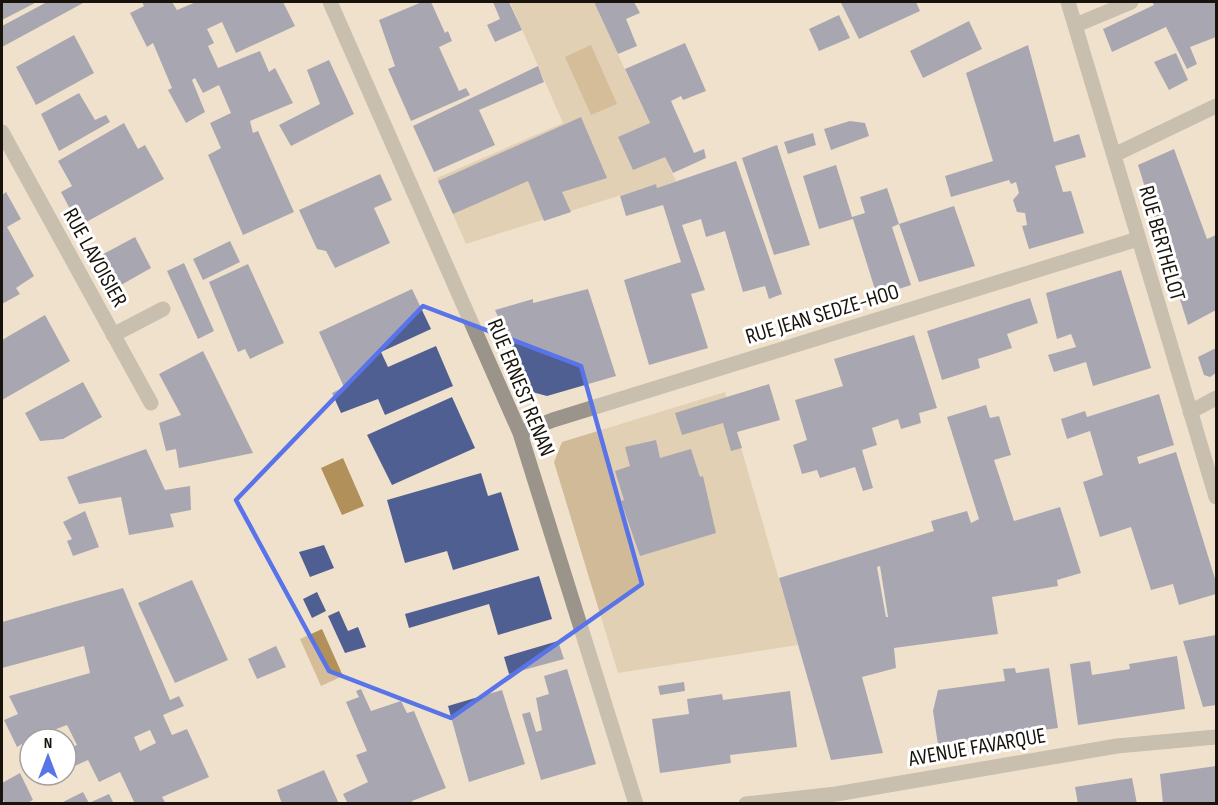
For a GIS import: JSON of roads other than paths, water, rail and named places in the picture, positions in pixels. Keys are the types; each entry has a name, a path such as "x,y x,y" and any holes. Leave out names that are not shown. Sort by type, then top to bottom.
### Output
{"street":[{"name":"RUE ERNEST RENAN","path":"330,2 520,433 636,804"},
{"name":"RUE BERTHELOT","path":"1068,2 1216,497"},
{"path":"1076,25 1131,2"},
{"path":"1114,154 1216,106"},
{"name":"RUE LAVOISIER","path":"2,132 151,403"},
{"name":"RUE JEAN SEDZE-HOO","path":"520,433 1138,239"},
{"path":"113,335 163,309"},
{"path":"1190,412 1216,398"},
{"name":"AVENUE FAVARQUE","path":"746,804 836,794 1117,746 1216,736"}]}
